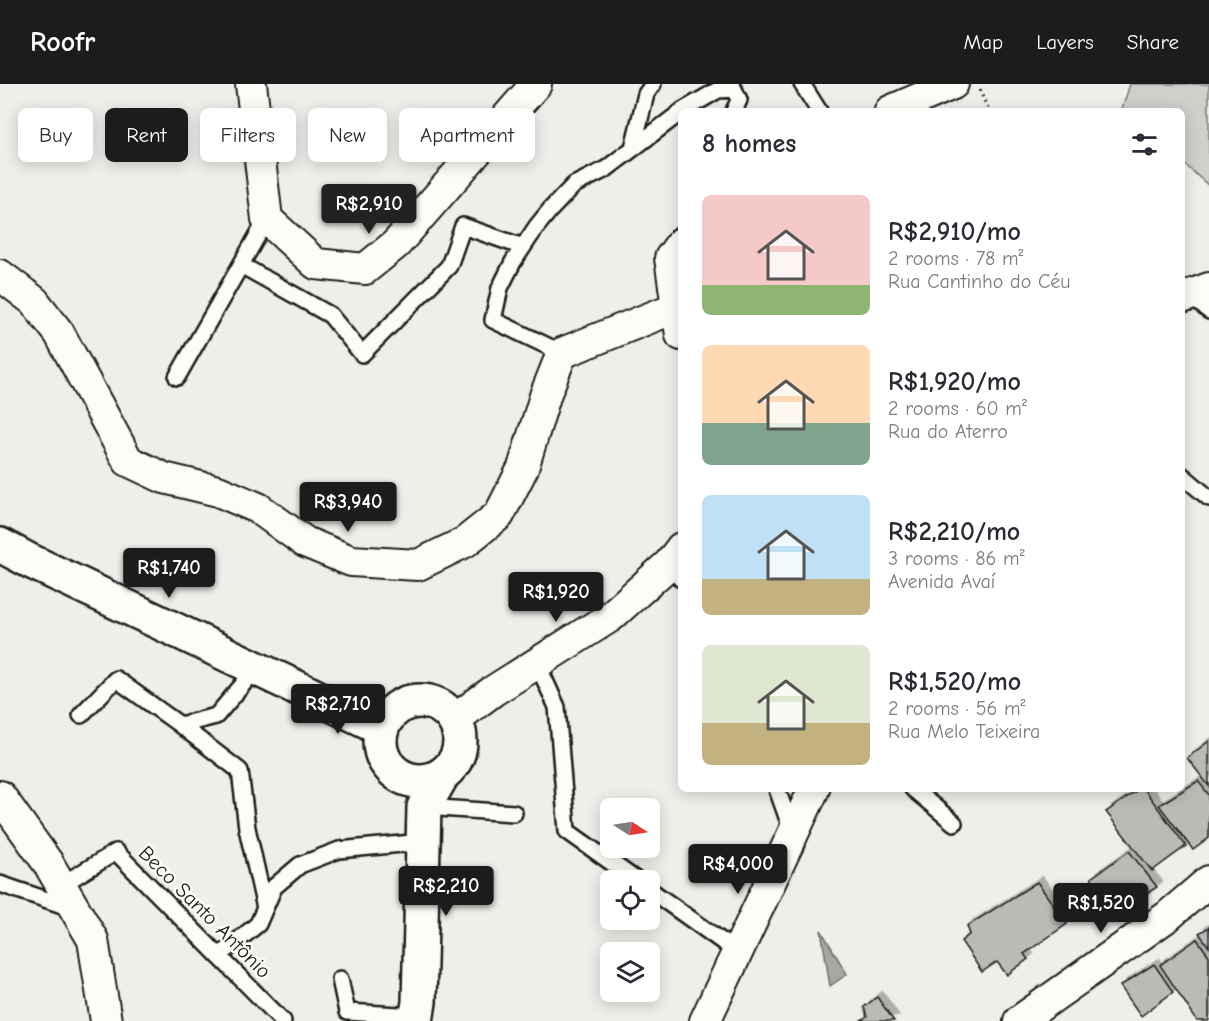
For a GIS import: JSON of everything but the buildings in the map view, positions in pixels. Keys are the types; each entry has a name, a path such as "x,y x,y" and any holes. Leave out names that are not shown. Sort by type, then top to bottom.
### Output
{"street":[{"path":"251,84 267,219 316,264 365,269 396,244 536,84"},
{"path":"897,108 953,84"},
{"path":"678,247 670,258 678,314"},
{"path":"0,275 34,301 59,333 128,461 164,478 218,491 258,508 305,542 351,561 418,565 465,542 499,514 523,468 546,393 562,353 678,321"},
{"path":"0,545 317,697 386,722"},
{"path":"454,720 493,690 610,617 677,564"},
{"path":"416,1018 419,1002 424,807 443,774 458,755 460,743 459,730 444,708 430,702 415,701 401,705 386,722 380,743 383,757 392,769 404,777 417,781 430,780 443,774"},
{"path":"404,777 424,807"},
{"path":"705,1021 813,792"},
{"path":"0,796 48,863 93,940 106,1021"},
{"path":"1019,1021 1168,916 1209,881"}],"lane":[{"path":"633,148 646,94 653,84"},
{"path":"802,84 817,108"},
{"path":"687,108 718,90 739,86 739,100 735,108"},
{"path":"562,353 493,320 500,288 513,262 537,226 574,185 606,168 678,114"},
{"path":"177,377 267,219"},
{"path":"242,265 330,315 362,354 449,266 463,226 523,248"},
{"path":"1185,478 1209,498"},
{"path":"537,663 556,707 567,831 622,870"},
{"path":"180,725 216,717 256,669"},
{"path":"81,715 116,679 240,771 247,828 265,908"},
{"path":"778,792 793,833"},
{"path":"917,792 954,823"},
{"path":"424,807 514,813"},
{"path":"219,956 258,924 274,887 300,865 339,850 423,842"},
{"name":"Beco Santo Antônio","path":"68,897 116,852 283,1021"},
{"path":"0,884 68,897"},
{"path":"660,897 737,952"},
{"path":"340,979 347,1012 416,1018"}],"path":[{"path":"977,84 988,108"}],"shaded area":[{"path":"1130,84 1209,84 1209,186 1185,165 1185,108 1122,108"},
{"path":"821,930 847,974 830,986"}]}
